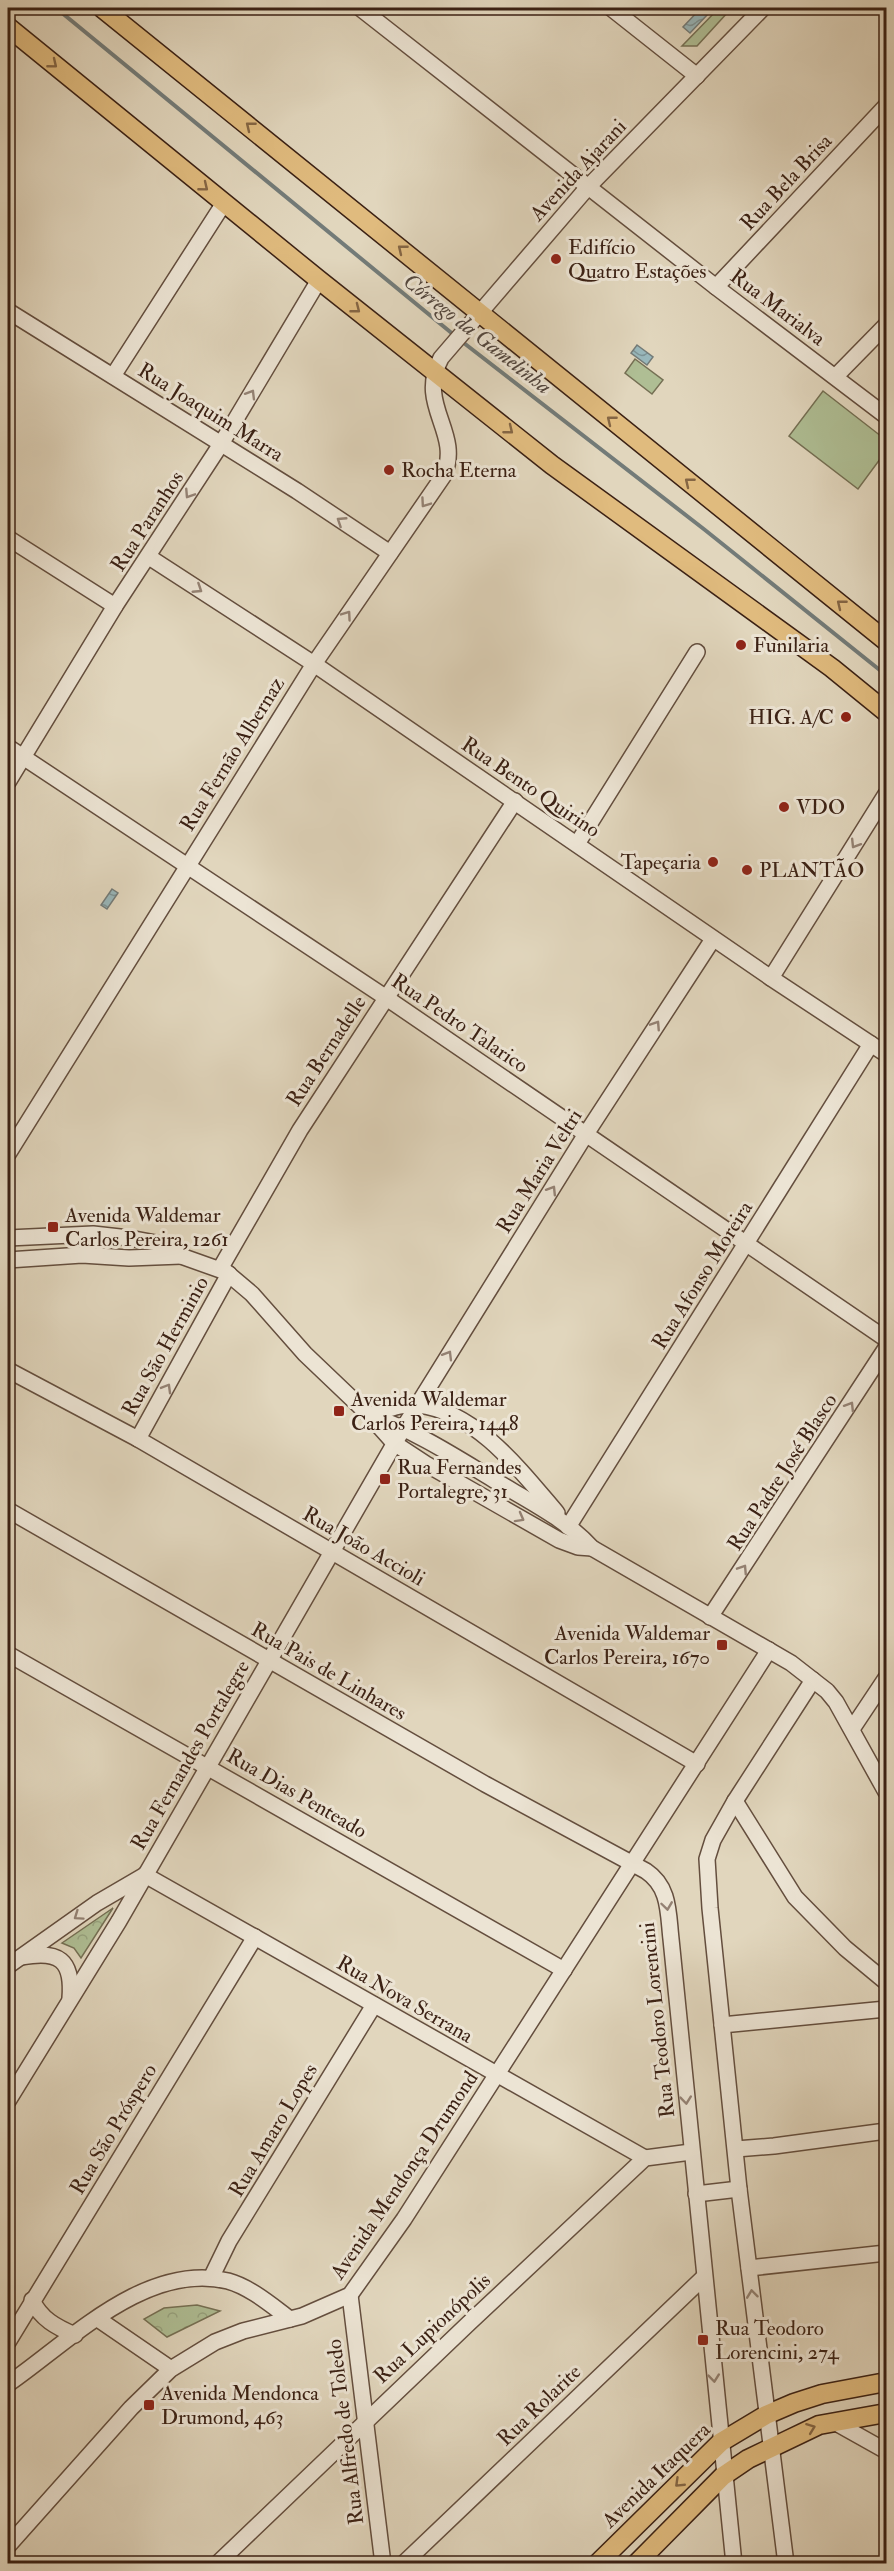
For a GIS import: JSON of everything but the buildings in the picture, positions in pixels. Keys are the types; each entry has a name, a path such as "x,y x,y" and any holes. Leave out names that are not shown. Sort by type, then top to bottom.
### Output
{"main road":[{"path":"102,8 886,641"},
{"path":"8,27 319,280 552,465 832,668 886,712"},
{"name":"Avenida Itaquera","path":"597,2564 721,2442 766,2415 822,2394 886,2382"},
{"path":"636,2564 723,2476 748,2458 819,2425 886,2413"}],"street":[{"name":"Rua Marialva","path":"360,8 716,287 886,416"},
{"path":"611,8 697,76"},
{"name":"Avenida Ajarani","path":"435,370 441,358 588,187 763,8"},
{"name":"Rua Bela Brisa","path":"716,287 886,106"},
{"path":"113,376 224,203"},
{"name":"Rua Paranhos","path":"8,783 115,606 221,444 319,280"},
{"name":"Rua Joaquim Marra","path":"8,311 390,553"},
{"path":"836,376 886,325"},
{"name":"Rua Fernão Albernaz","path":"8,1154 314,664 440,481 449,464 450,451 434,403 432,385 435,370"},
{"path":"8,538 115,606"},
{"name":"Rua Bento Quirino","path":"149,557 314,664 713,939 886,1054"},
{"path":"577,844 697,652"},
{"name":"Rua Pedro Talarico","path":"8,747 385,997 886,1339"},
{"path":"771,978 886,794"},
{"name":"Rua Bernadelle","path":"224,1271 300,1130 515,801"},
{"name":"Rua Maria Veltri","path":"404,1427 586,1134 713,939"},
{"name":"Rua Afonso Moreira","path":"568,1527 871,1044"},
{"path":"8,1238 93,1234 129,1238 156,1243 181,1256 224,1271 252,1294 328,1378 369,1415 394,1443 426,1464 559,1540 578,1547 592,1548"},
{"path":"8,1260 82,1255 129,1258 181,1256"},
{"name":"Rua São Herminio","path":"138,1438 224,1271"},
{"name":"Rua Padre José Blasco","path":"710,1617 886,1348"},
{"name":"Rua João Accioli","path":"8,1370 138,1438 697,1764"},
{"path":"369,1415 417,1404 442,1411 464,1422 488,1439 517,1466 568,1527 592,1548 769,1650 813,1680 836,1702 886,1792"},
{"path":"369,1415 404,1427 568,1527"},
{"name":"Rua Fernandes Portalegre","path":"8,2101 119,1921 404,1427"},
{"name":"Rua Pais de Linhares","path":"8,1510 268,1660 632,1865"},
{"path":"632,1865 769,1650"},
{"name":"Rua Dias Penteado","path":"8,1658 208,1766 564,1970"},
{"path":"852,1729 886,1678"},
{"path":"786,2564 739,2189 707,1859 713,1840 735,1801 813,1680"},
{"path":"735,1801 795,1897 837,1941 886,1982"},
{"name":"Avenida Mendonça Drumond","path":"8,2546 131,2408 171,2369 225,2338 290,2319 350,2295 404,2219 632,1865"},
{"name":"Rua Teodoro Lorencini","path":"632,1865 655,1877 665,1892 723,2476 734,2564"},
{"path":"14,1962 97,1903 146,1875"},
{"name":"Rua Nova Serrana","path":"146,1875 645,2158"},
{"path":"97,1903 115,1907 119,1921"},
{"name":"Rua São Próspero","path":"8,2342 255,1937"},
{"path":"14,1962 40,1954 59,1958 67,1966 71,1977 70,2000"},
{"name":"Rua Amaro Lopes","path":"211,2278 229,2241 374,2005"},
{"path":"722,2025 886,2009"},
{"path":"736,2149 886,2131"},
{"path":"645,2158 691,2152"},
{"name":"Rua Lupionópolis","path":"217,2564 364,2422 645,2158"},
{"path":"696,2194 739,2189"},
{"path":"749,2268 886,2253"},
{"name":"Rua Rolarite","path":"403,2564 704,2277"},
{"path":"8,2384 98,2319 151,2287 211,2278 230,2282 248,2290 290,2319"},
{"name":"Rua Alfredo de Toledo","path":"350,2295 383,2564"},
{"path":"33,2300 37,2310 51,2324 75,2335"},
{"path":"98,2319 171,2369"},
{"path":"836,2423 886,2451"}],"green space":[{"path":"719,8 728,12 697,46 682,46"},
{"path":"635,359 663,380 652,394 625,373"},
{"path":"823,391 886,440 886,451 858,489 789,436"},
{"path":"113,1908 81,1958 74,1948 62,1943"},
{"path":"197,2305 220,2311 167,2337 144,2319 164,2308"},
{"path":"359,2558 360,2563 312,2563"}],"water":[{"path":"701,8 708,14 690,33 683,27"},
{"path":"637,345 653,357 647,365 631,353"},
{"path":"112,889 118,893 107,909 101,905"}],"waterway":[{"name":"Córrego da Gamelinha","path":"56,8 454,335"},
{"name":"Córrego da Gamelinha","path":"460,340 705,530 886,675"}],"place":[{"name":"Edifício Quatro Estações","path":"556,259"},
{"name":"Rocha Eterna","path":"389,470"},
{"name":"Funilaria","path":"741,645"},
{"name":"HIG. A/C","path":"846,717"},
{"name":"VDO","path":"784,807"},
{"name":"Tapeçaria","path":"713,862"},
{"name":"PLANTÃO","path":"747,870"},
{"name":"Avenida Waldemar Carlos Pereira, 1261","path":"53,1227"},
{"name":"Avenida Waldemar Carlos Pereira, 1448","path":"339,1411"},
{"name":"Rua Fernandes Portalegre, 31","path":"385,1479"},
{"name":"Avenida Waldemar Carlos Pereira, 1670","path":"722,1645"},
{"name":"Rua Teodoro Lorencini, 274","path":"703,2340"},
{"name":"Avenida Mendonca Drumond, 463","path":"149,2405"}]}
